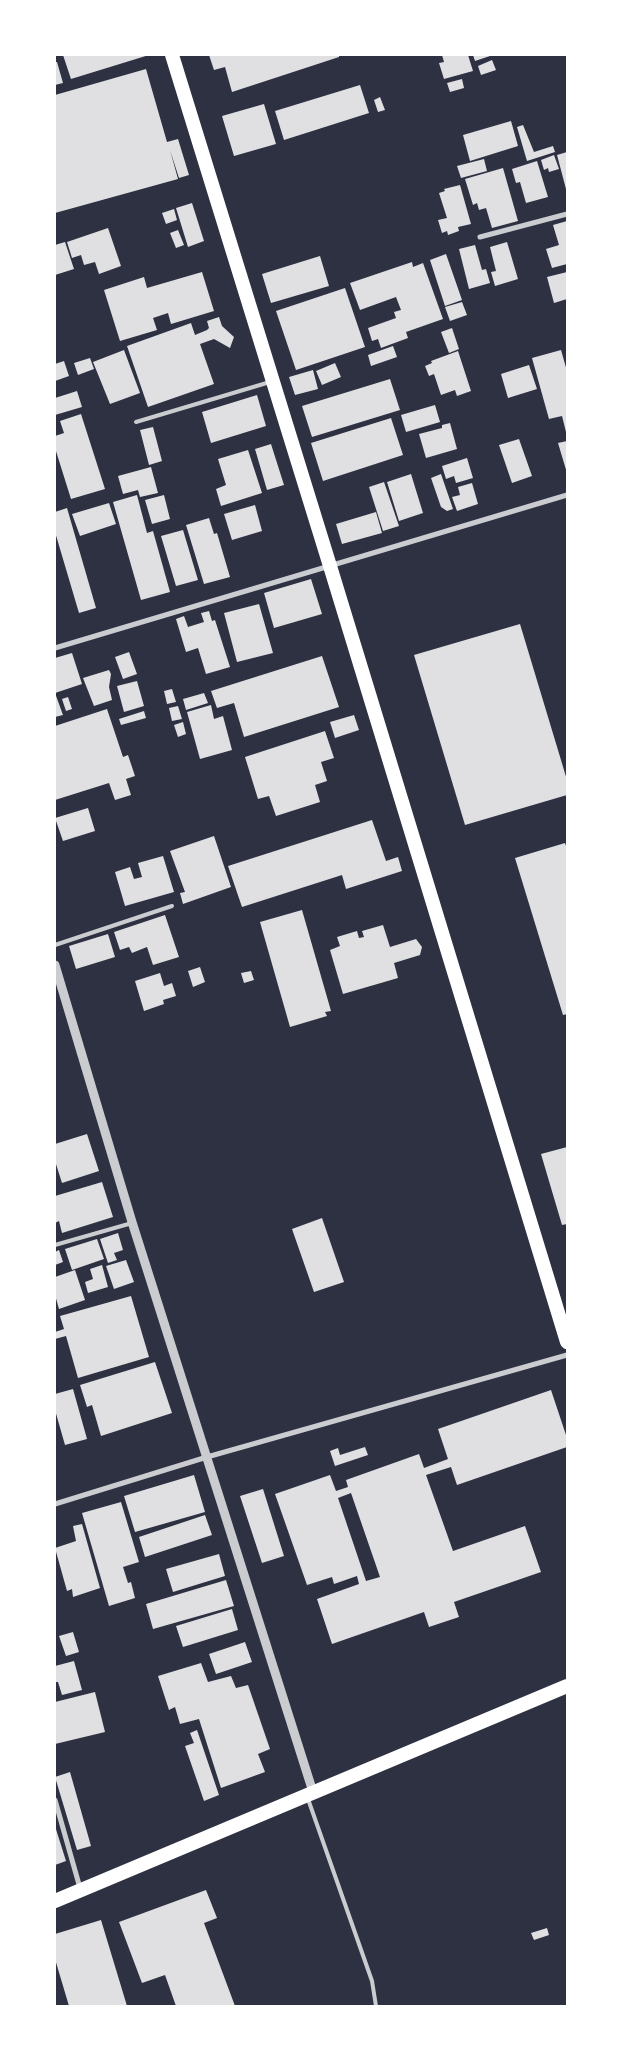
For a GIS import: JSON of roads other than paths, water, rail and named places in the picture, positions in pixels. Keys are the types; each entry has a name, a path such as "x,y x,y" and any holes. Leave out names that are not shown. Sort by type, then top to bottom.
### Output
{"highway":[{"path":"172,55 567,1342"},
{"path":"55,1901 567,1686"}],"street":[{"path":"480,237 567,214"},
{"path":"55,648 567,495"},
{"path":"55,965 132,1222 207,1457 310,1793"},
{"path":"55,1504 207,1457 567,1355"},
{"path":"55,1800 80,1890"}],"lane":[{"path":"136,422 272,381"},
{"path":"55,945 172,906"},
{"path":"55,1245 132,1222"},
{"path":"310,1793 372,1982 376,2006"}]}
